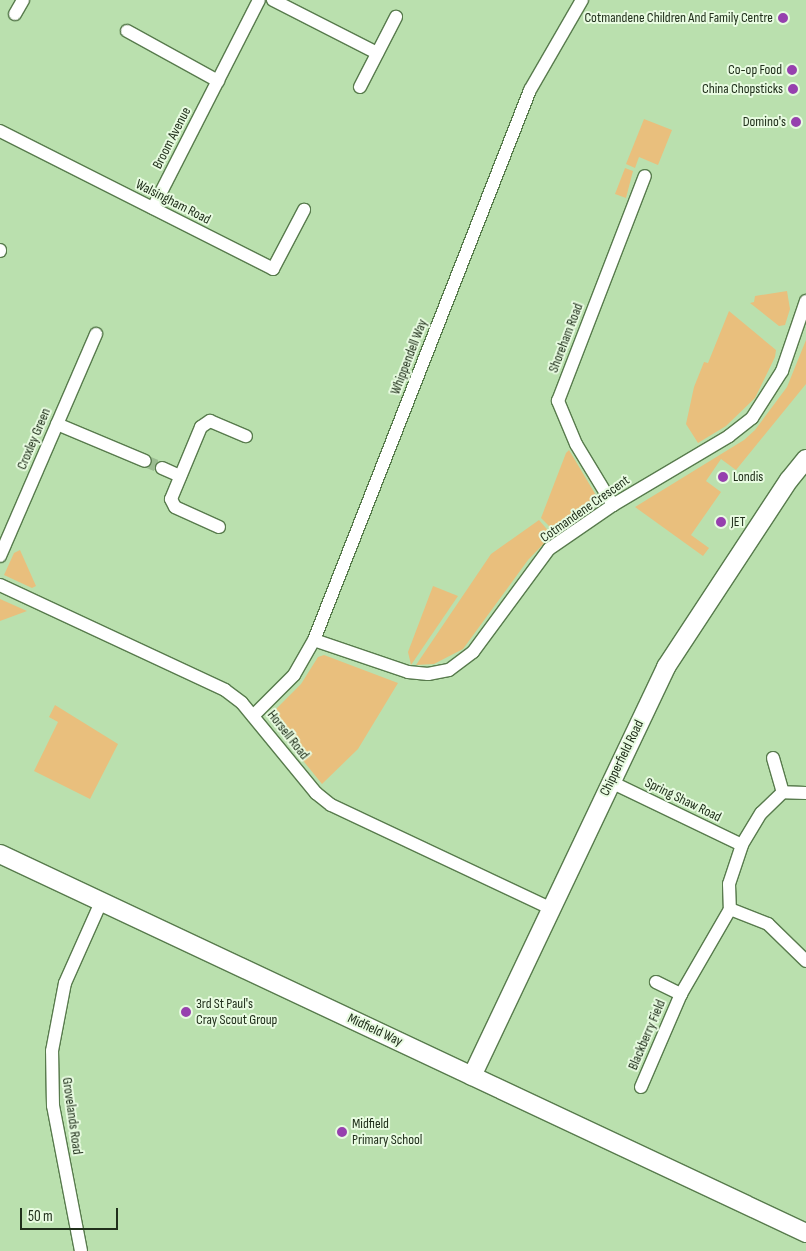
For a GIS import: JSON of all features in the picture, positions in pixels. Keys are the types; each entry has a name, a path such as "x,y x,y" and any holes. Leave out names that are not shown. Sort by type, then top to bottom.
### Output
{"street":[{"path":"15,14 23,0"},
{"name":"Broom Avenue","path":"153,208 259,0"},
{"path":"273,0 377,53"},
{"name":"Whippendell Way","path":"254,716 294,676 314,640 520,114 545,60 582,0"},
{"path":"360,87 396,17"},
{"path":"127,32 218,81"},
{"name":"Walsingham Road","path":"0,131 273,269 304,210"},
{"name":"Shoreham Road","path":"613,505 576,444 558,401 645,176"},
{"name":"Cotmandene Crescent","path":"314,640 408,672 428,674 449,670 473,652 549,549 613,505 729,436 752,418 782,371 806,300"},
{"name":"Croxley Green","path":"0,556 96,334"},
{"path":"219,527 175,507 170,499 201,427 210,421 246,436"},
{"path":"57,424 145,461"},
{"name":"Chipperfield Road","path":"472,1076 550,908 666,667 788,480 806,460"},
{"path":"162,468 180,476"},
{"name":"Horsell Road","path":"0,585 225,690 254,716 305,781 331,805 550,908"},
{"path":"773,758 783,792"},
{"name":"Spring Shaw Road","path":"611,782 742,845"},
{"path":"806,793 783,792 761,813 742,845 729,884 730,909 768,924 806,961"},
{"name":"Midfield Way","path":"0,854 806,1233"},
{"name":"Grovelands Road","path":"81,1251 53,1106 52,1051 65,983 101,902"},
{"name":"Blackberry Field","path":"641,1088 681,994 730,909"},
{"name":"Blackberry Field","path":"656,982 681,994"}],"shaded area":[{"path":"644,119 672,130 658,165 639,157 635,168 626,164"},
{"path":"625,168 633,171 626,198 615,194"},
{"path":"787,291 790,309 785,325 779,326 750,303 754,302 755,296"},
{"path":"729,311 776,350 775,357 755,398 726,426 698,443 686,424 694,387 704,362 708,363"},
{"path":"806,340 806,384 736,470 721,459 706,481 721,492 691,535 709,548 703,556 635,507 744,440 755,430 787,387"},
{"path":"569,450 600,502 555,532 541,518 566,453"},
{"path":"539,520 552,535 528,560 463,649 434,664 416,665 491,554"},
{"path":"20,550 36,586 32,588 4,575 14,553"},
{"path":"433,586 458,596 411,665 408,652"},
{"path":"0,599 27,611 0,621"},
{"path":"324,655 398,683 358,749 322,784 271,721 272,713 301,684 318,657"},
{"path":"55,705 118,744 90,799 34,771 58,722 49,717"}],"tunnel":[{"path":"145,461 162,468"}],"place":[{"name":"Cotmandene Children And Family Centre","path":"783,18"},
{"name":"Co-op Food","path":"792,70"},
{"name":"China Chopsticks","path":"793,89"},
{"name":"Domino's","path":"796,122"},
{"name":"Londis","path":"723,477"},
{"name":"JET","path":"721,522"},
{"name":"3rd St Paul's Cray Scout Group","path":"186,1012"},
{"name":"Midfield Primary School","path":"342,1132"}]}
